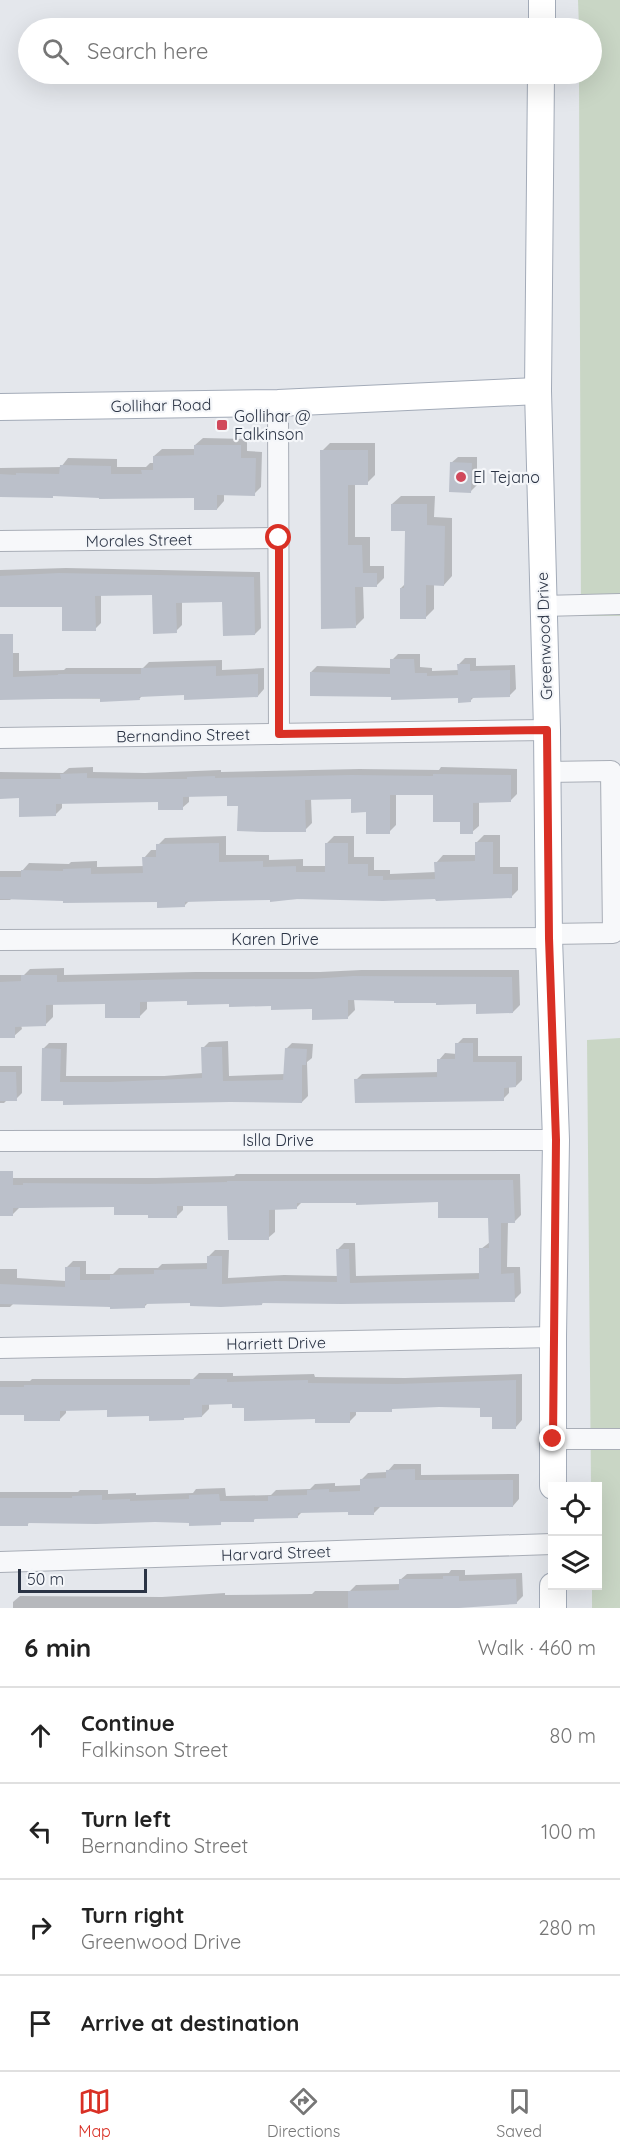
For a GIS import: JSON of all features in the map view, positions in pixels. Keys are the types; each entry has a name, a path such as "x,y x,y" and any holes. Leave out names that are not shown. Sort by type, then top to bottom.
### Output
{"main road":[{"path":"542,0 542,18"},
{"name":"Greenwood Drive","path":"541,84 538,391 547,730 549,936 556,1140 553,1482"},
{"name":"Gollihar Road","path":"0,407 278,403 538,391"},
{"path":"553,1590 553,1608"}],"street":[{"path":"278,403 279,734"},
{"name":"Morales Street","path":"0,541 279,538"},
{"path":"543,606 620,604"},
{"name":"Bernandino Street","path":"0,738 547,730"},
{"name":"Karen Drive","path":"0,940 549,936 613,933 611,771 547,772"},
{"name":"Islla Drive","path":"0,1141 556,1140"},
{"name":"Harriett Drive","path":"0,1348 553,1337"},
{"path":"553,1439 620,1439"},
{"name":"Harvard Street","path":"0,1562 548,1544"}],"green space":[{"path":"578,0 620,0 620,616 581,616 579,84 602,84 602,18 579,18"},
{"path":"620,1038 620,1608 592,1608 592,1590 602,1590 602,1482 591,1482 587,1040"}],"building":[{"path":"194,445 241,445 241,458 256,458 255,496 217,495 217,510 194,510 194,498 0,497 0,474 59,474 60,465 111,466 111,474 142,474 141,470 153,470 153,456 194,455"},
{"path":"320,450 368,450 368,485 348,485 348,545 362,545 363,573 377,573 377,587 355,587 356,628 321,629"},
{"path":"450,462 472,463 471,493 449,492"},
{"path":"391,504 427,504 427,525 445,526 444,586 426,585 426,619 400,619 400,588 404,588 405,531 391,531"},
{"path":"59,573 254,577 255,635 223,636 222,602 176,603 177,633 153,634 152,595 95,596 96,631 62,631 62,607 0,607 0,576"},
{"path":"0,634 13,634 13,677 58,674 141,674 141,668 216,666 216,676 258,674 258,697 184,700 184,695 100,702 100,698 0,700"},
{"path":"390,659 414,659 415,673 427,673 427,676 458,675 457,664 470,664 470,671 510,670 510,697 471,698 471,702 458,703 458,698 391,700 391,697 310,696 310,672 390,674"},
{"path":"87,773 87,778 138,779 187,779 187,777 215,776 215,778 511,775 511,802 473,803 473,834 460,834 460,822 433,822 433,795 390,795 390,834 366,834 366,812 351,813 351,799 305,800 306,832 264,832 237,831 238,806 227,806 227,796 183,797 183,810 158,810 158,802 56,804 56,816 19,817 19,798 0,799 0,779 61,779 60,774"},
{"path":"475,842 493,842 493,874 512,874 512,898 436,901 435,899 383,901 297,899 270,902 270,900 219,901 185,902 185,907 157,908 157,902 63,903 63,901 0,899 0,877 21,877 21,870 63,871 63,869 91,868 91,874 143,873 142,857 156,857 156,844 219,843 219,862 263,861 263,867 296,866 296,872 325,872 325,843 348,843 348,864 368,864 368,876 383,876 383,880 435,879 434,862 475,861"},
{"path":"21,975 57,975 57,982 312,979 353,976 512,977 513,1013 476,1014 476,1004 436,1005 436,1003 348,1000 348,1019 312,1020 312,1009 271,1010 271,1006 229,1007 229,1004 187,1005 187,1001 140,1002 140,1018 105,1018 105,1004 46,1005 46,1026 15,1027 15,1038 0,1038 0,982 21,981"},
{"path":"455,1043 473,1043 473,1062 516,1062 516,1087 504,1088 504,1101 355,1103 354,1079 437,1077 437,1059 455,1059"},
{"path":"201,1047 222,1047 223,1081 283,1080 285,1048 307,1049 306,1065 302,1065 302,1103 63,1105 63,1101 41,1101 42,1048 61,1049 60,1082 110,1082 202,1078"},
{"path":"0,1072 16,1072 17,1101 0,1101"},
{"path":"0,1171 13,1171 13,1185 23,1185 23,1183 513,1180 515,1223 501,1223 501,1274 514,1273 515,1302 262,1303 262,1305 221,1307 190,1306 190,1303 145,1304 145,1308 110,1309 110,1307 0,1304 0,1284 65,1287 65,1267 80,1267 80,1280 110,1280 110,1275 154,1274 154,1270 207,1269 207,1256 222,1256 222,1284 276,1281 337,1282 336,1249 349,1249 350,1283 479,1279 479,1248 489,1248 488,1218 438,1218 438,1202 356,1205 356,1203 297,1203 297,1209 269,1210 269,1240 228,1240 227,1206 177,1206 177,1218 114,1215 114,1207 13,1208 13,1216 0,1216"},
{"path":"190,1379 227,1379 227,1382 308,1380 308,1383 397,1384 516,1380 516,1429 492,1429 492,1417 480,1417 480,1408 439,1407 392,1409 392,1412 350,1412 350,1423 315,1423 315,1419 244,1421 244,1408 232,1408 232,1404 202,1405 202,1417 184,1418 184,1420 149,1421 149,1416 107,1417 107,1410 60,1411 60,1421 24,1421 24,1415 0,1415 0,1387 190,1385"},
{"path":"415,1469 415,1480 513,1480 513,1507 374,1507 374,1515 348,1515 348,1512 298,1513 298,1518 221,1522 221,1525 189,1526 189,1523 155,1522 28,1523 28,1526 0,1526 0,1498 72,1498 72,1496 102,1495 102,1500 130,1499 130,1501 189,1499 189,1495 219,1494 220,1501 268,1501 268,1496 307,1495 307,1490 360,1491 360,1479 386,1478 386,1470"},
{"path":"443,1576 459,1576 459,1581 516,1579 517,1604 459,1608 348,1608 348,1591 399,1590 399,1579 443,1579"}],"place":[{"name":"Gollihar @ Falkinson","path":"222,425"},
{"name":"El Tejano","path":"461,477"}],"route":[{"path":"279,538 279,734 547,730 549,938 556,1140 553,1439"}]}
